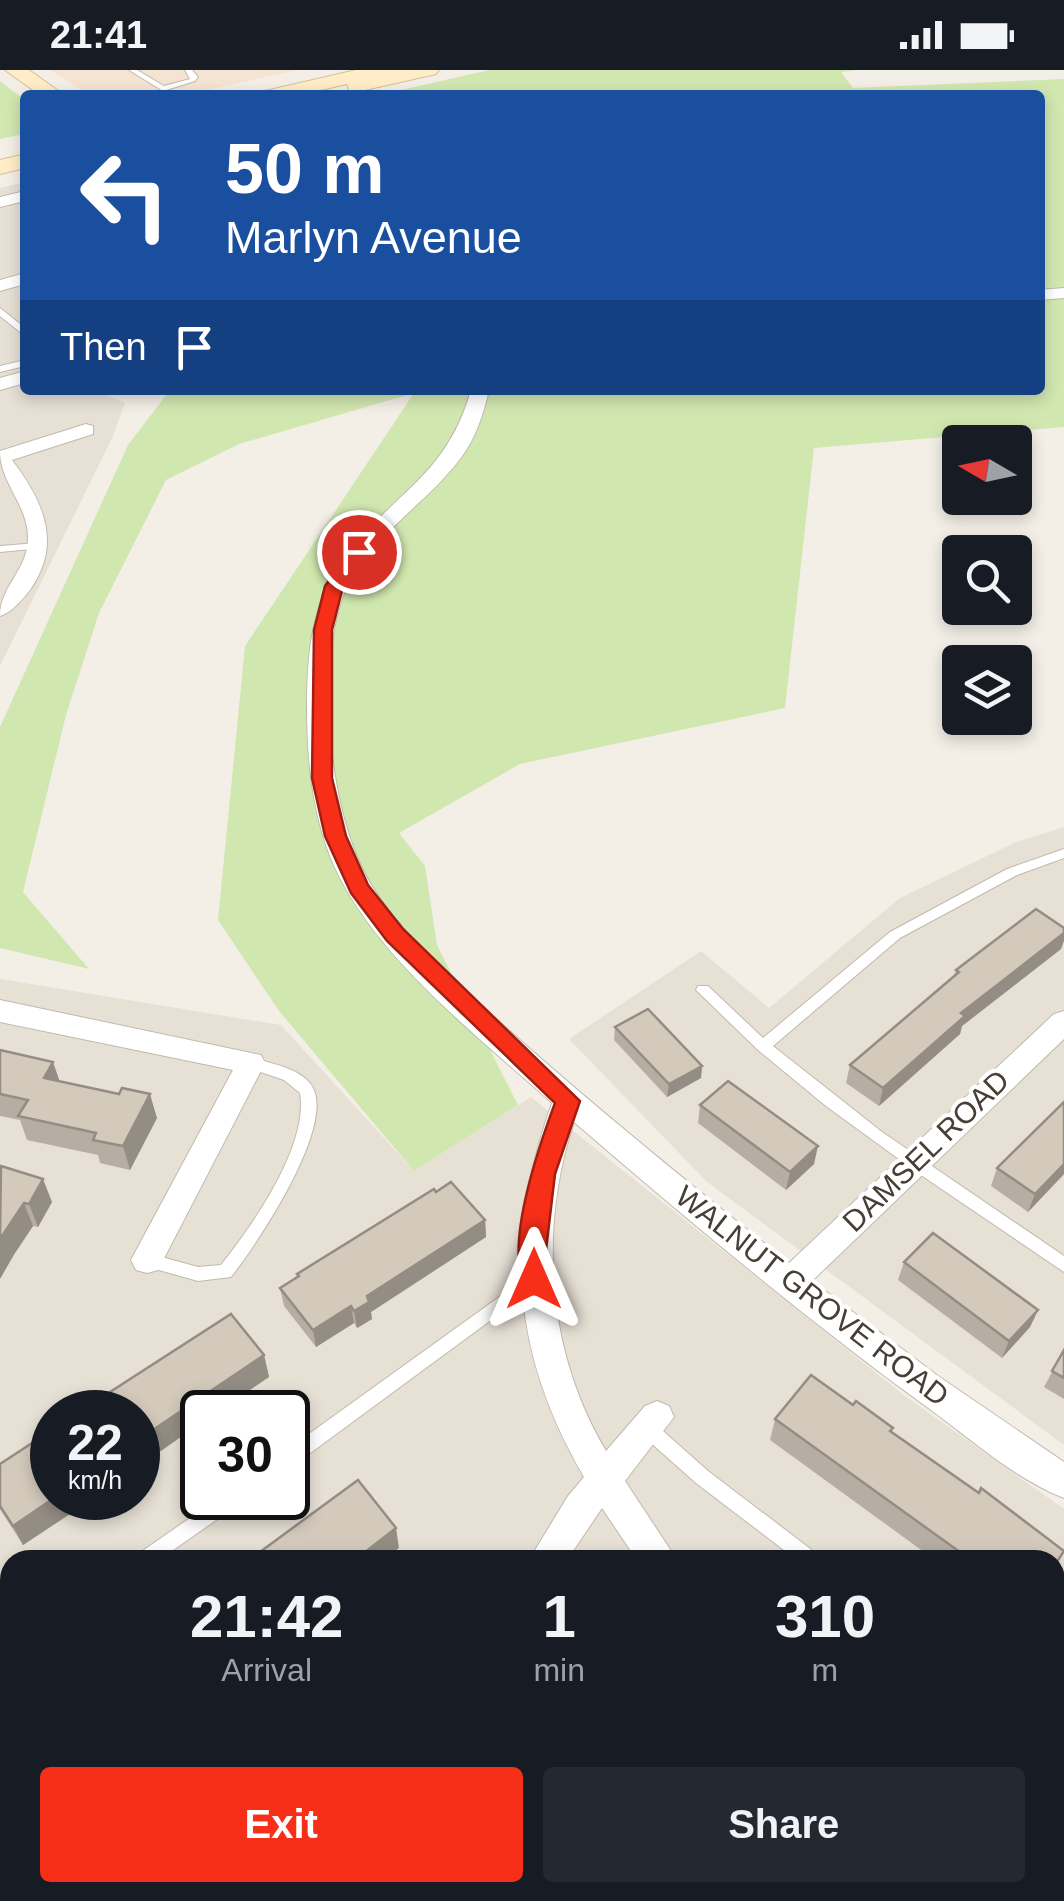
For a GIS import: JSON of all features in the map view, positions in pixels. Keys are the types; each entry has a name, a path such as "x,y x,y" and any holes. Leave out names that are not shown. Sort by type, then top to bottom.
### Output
{"main road":[{"path":"294,90 382,70"},
{"path":"340,90 429,70"},
{"path":"22,71 47,90"}],"street":[{"name":"WALNUT GROVE ROAD","path":"479,395 472,421 455,450 359,552 334,586 323,630 322,778 335,836 359,888 395,935 568,1101 789,1283 908,1375 1064,1482"},
{"path":"0,609 28,579 42,530 26,490 0,457 86,430"},
{"path":"0,1011 251,1063 147,1260"},
{"name":"DAMSEL ROAD","path":"789,1283 1064,1022"},
{"path":"568,1101 542,1174 534,1233 540,1327 550,1361 605,1480 652,1550"},
{"path":"553,1550 580,1508 652,1423"}],"lane":[{"path":"132,70 163,89 193,80 195,77 188,70"},
{"path":"0,311 20,329"},
{"path":"0,549 38,546"},
{"path":"763,1046 895,935 996,879 1064,853"},
{"path":"702,990 763,1046 914,1162 1064,1266"},
{"path":"147,1260 198,1274 225,1272 245,1249 306,1133 313,1107 306,1088 287,1075 251,1063"},
{"path":"310,1443 534,1279"},
{"path":"652,1423 702,1477 798,1550"},
{"path":"158,1550 201,1520"}],"shaded area":[{"path":"50,70 298,70 206,90 81,90"},
{"path":"20,183 20,395 107,395 125,403 112,438 0,666 0,188"},
{"path":"1064,827 1064,1445 707,1182 569,1039 701,951 769,1008 900,898 1016,842"},
{"path":"0,979 281,1025 414,1171 531,1097 905,1396 1064,1509 1064,1550 0,1550"}],"green space":[{"path":"489,70 859,70 841,72 853,88 1064,79 1064,427 1032,430 1032,425 942,425 942,437 814,448 785,708 520,764 399,833 425,866 437,945 518,1105 414,1171 279,1011 218,920 245,646 413,395 1045,395 1045,90 401,90"},
{"path":"0,81 20,96 20,135 0,139"},
{"path":"166,395 407,395 239,444 166,480 99,613 66,715 23,892 89,969 0,948 0,727 128,445"}],"building":[{"path":"1036,909 1064,928 1064,933 961,1013 965,1016 883,1088 850,1065 959,972 956,970"},
{"path":"648,1009 702,1066 669,1084 615,1027"},
{"path":"0,1050 53,1062 44,1078 119,1094 122,1088 150,1094 123,1146 93,1140 96,1133 18,1116 28,1100 0,1094"},
{"path":"728,1081 818,1146 790,1172 700,1105"},
{"path":"1064,1102 1064,1164 1035,1194 997,1168"},
{"path":"1,1166 43,1179 29,1204 24,1203 0,1239"},
{"path":"451,1182 485,1220 367,1296 369,1302 354,1311 351,1306 313,1330 280,1288 434,1189 436,1192"},
{"path":"933,1233 1038,1310 1009,1341 904,1262"},
{"path":"231,1314 264,1355 212,1390 180,1390 180,1412 160,1425 160,1390 113,1390"},
{"path":"1064,1350 1064,1378 1052,1371"},
{"path":"811,1375 853,1405 856,1401 893,1428 890,1431 979,1493 981,1488 1063,1550 957,1550 775,1419"},
{"path":"30,1444 30,1514 13,1526 0,1506 0,1464"},
{"path":"358,1480 396,1528 368,1550 263,1550 304,1520 310,1520 310,1515"}],"route":[{"path":"359,552 334,586 323,630 322,778 335,836 359,888 395,935 568,1101 554,1130 542,1174 532,1250 534,1279"}]}
